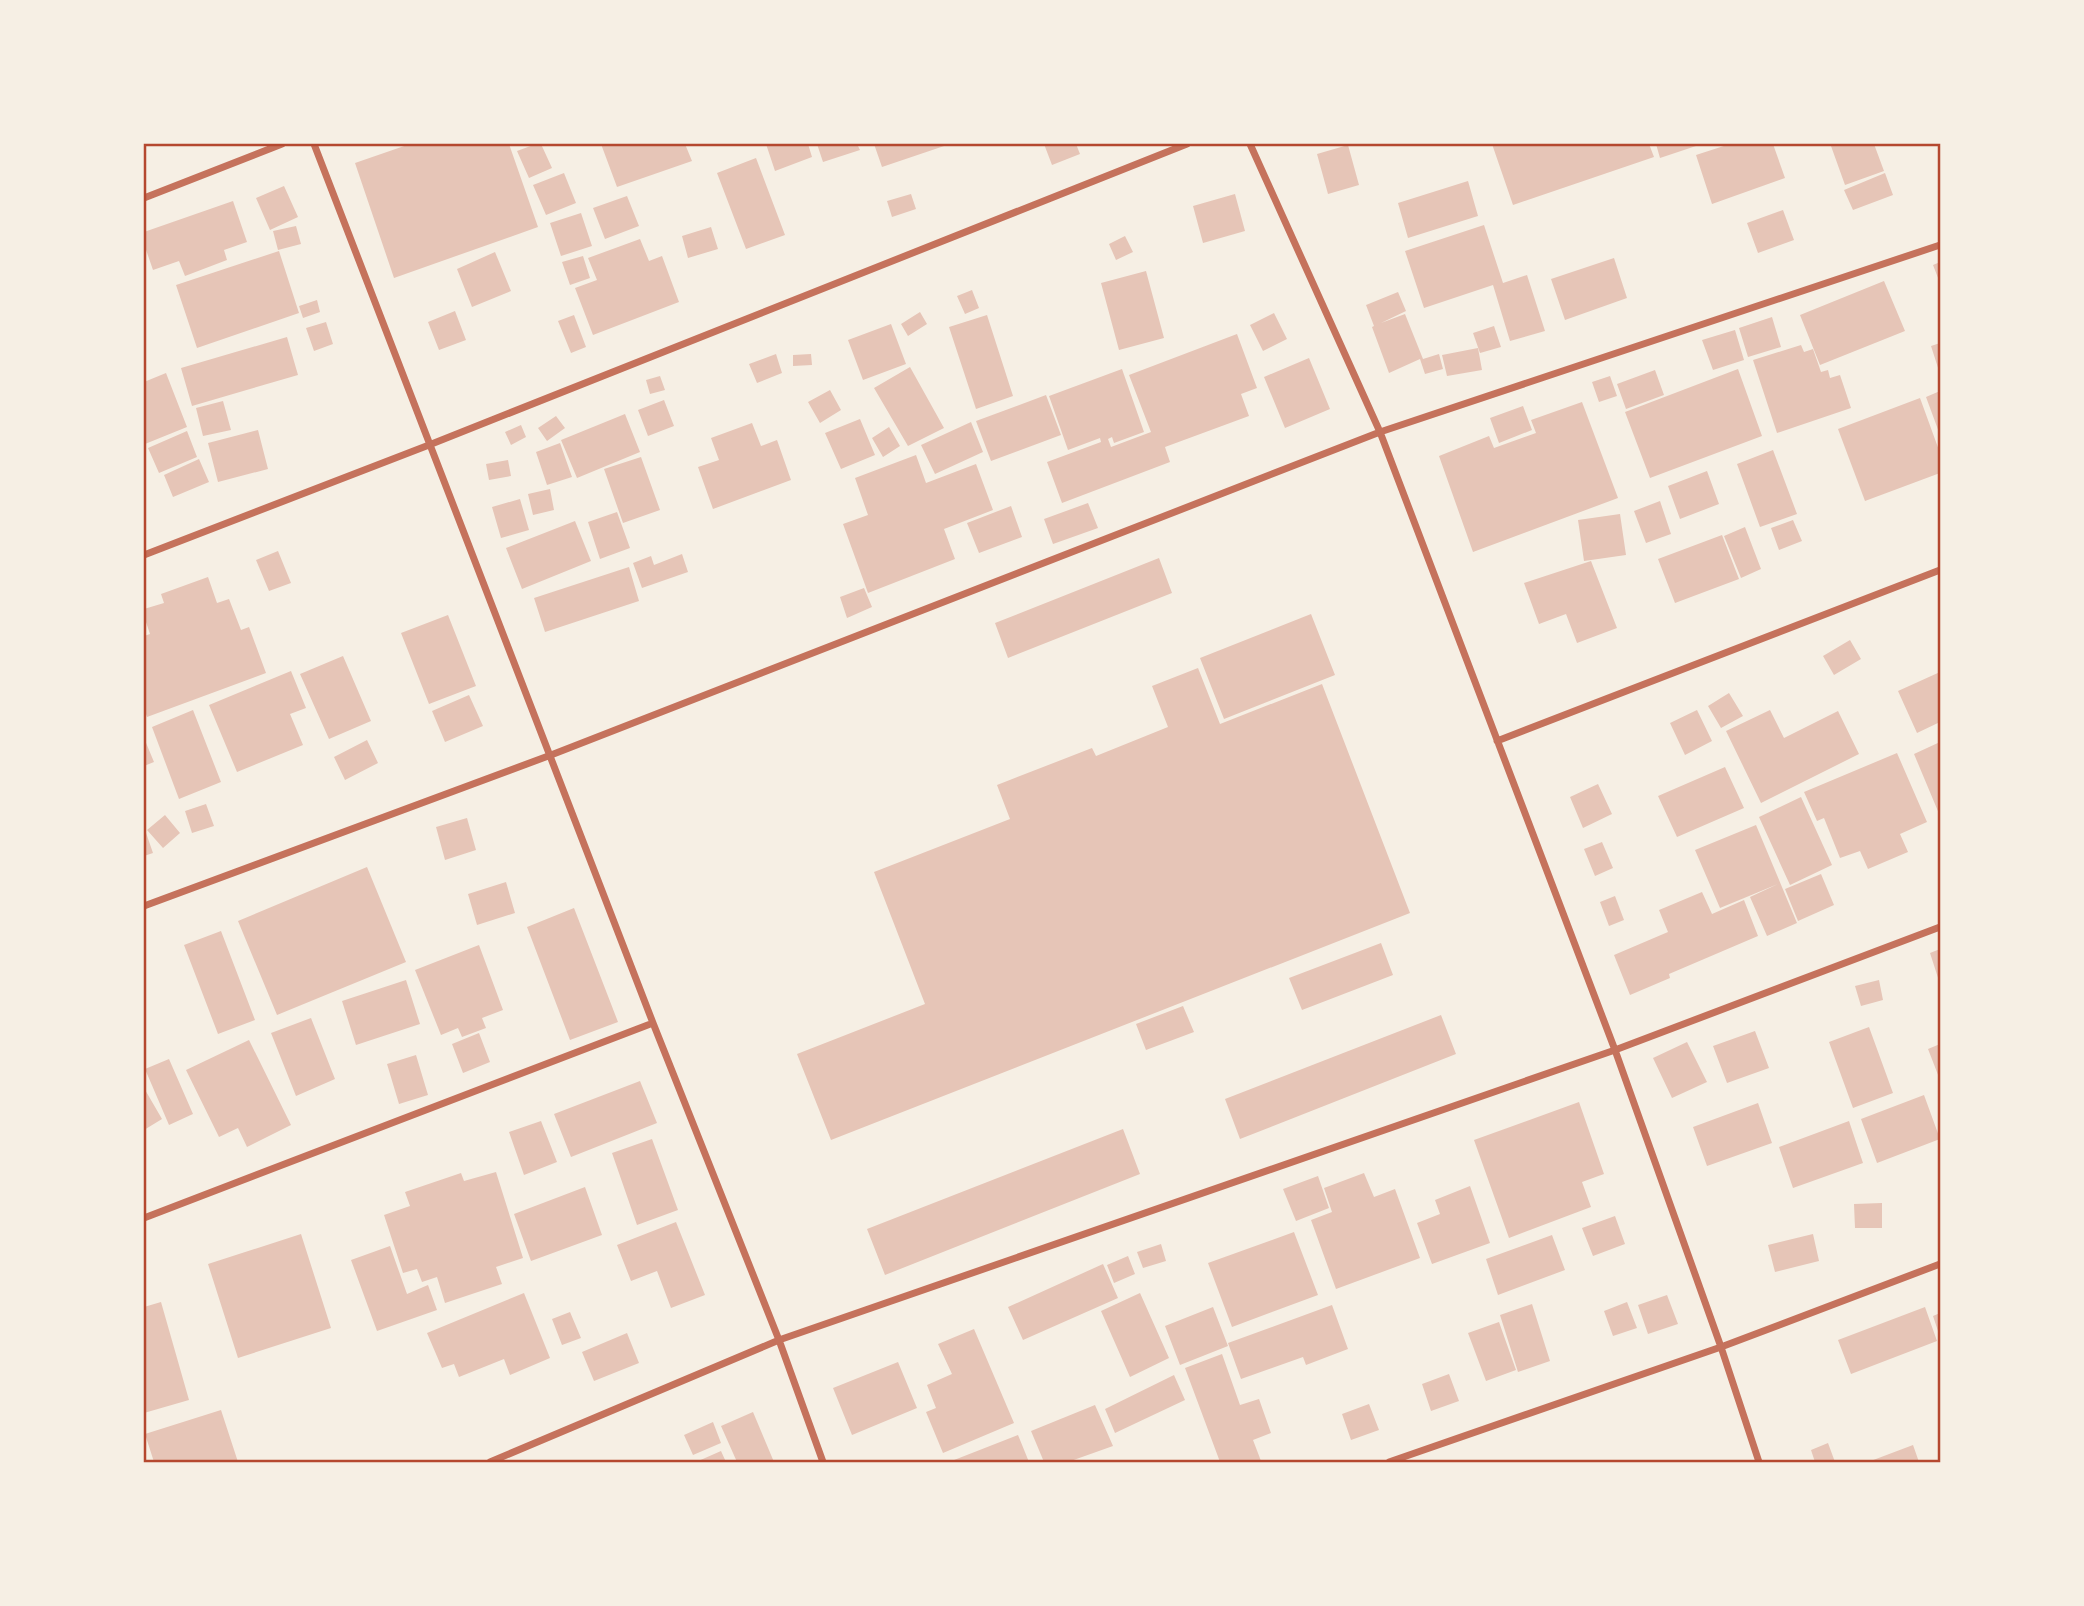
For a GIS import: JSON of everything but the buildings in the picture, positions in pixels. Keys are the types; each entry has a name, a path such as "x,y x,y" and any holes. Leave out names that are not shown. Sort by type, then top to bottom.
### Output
{"street":[{"path":"144,198 282,144"},
{"path":"314,144 653,1023 779,1340 822,1462"},
{"path":"144,555 1187,144"},
{"path":"1250,144 1380,432 1615,1050 1759,1462"},
{"path":"144,906 551,755 1380,432 1941,245"},
{"path":"1497,741 1941,570"},
{"path":"491,1462 779,1340 1615,1050 1941,927"},
{"path":"144,1218 653,1023"},
{"path":"1389,1462 1721,1347 1941,1264"}]}
